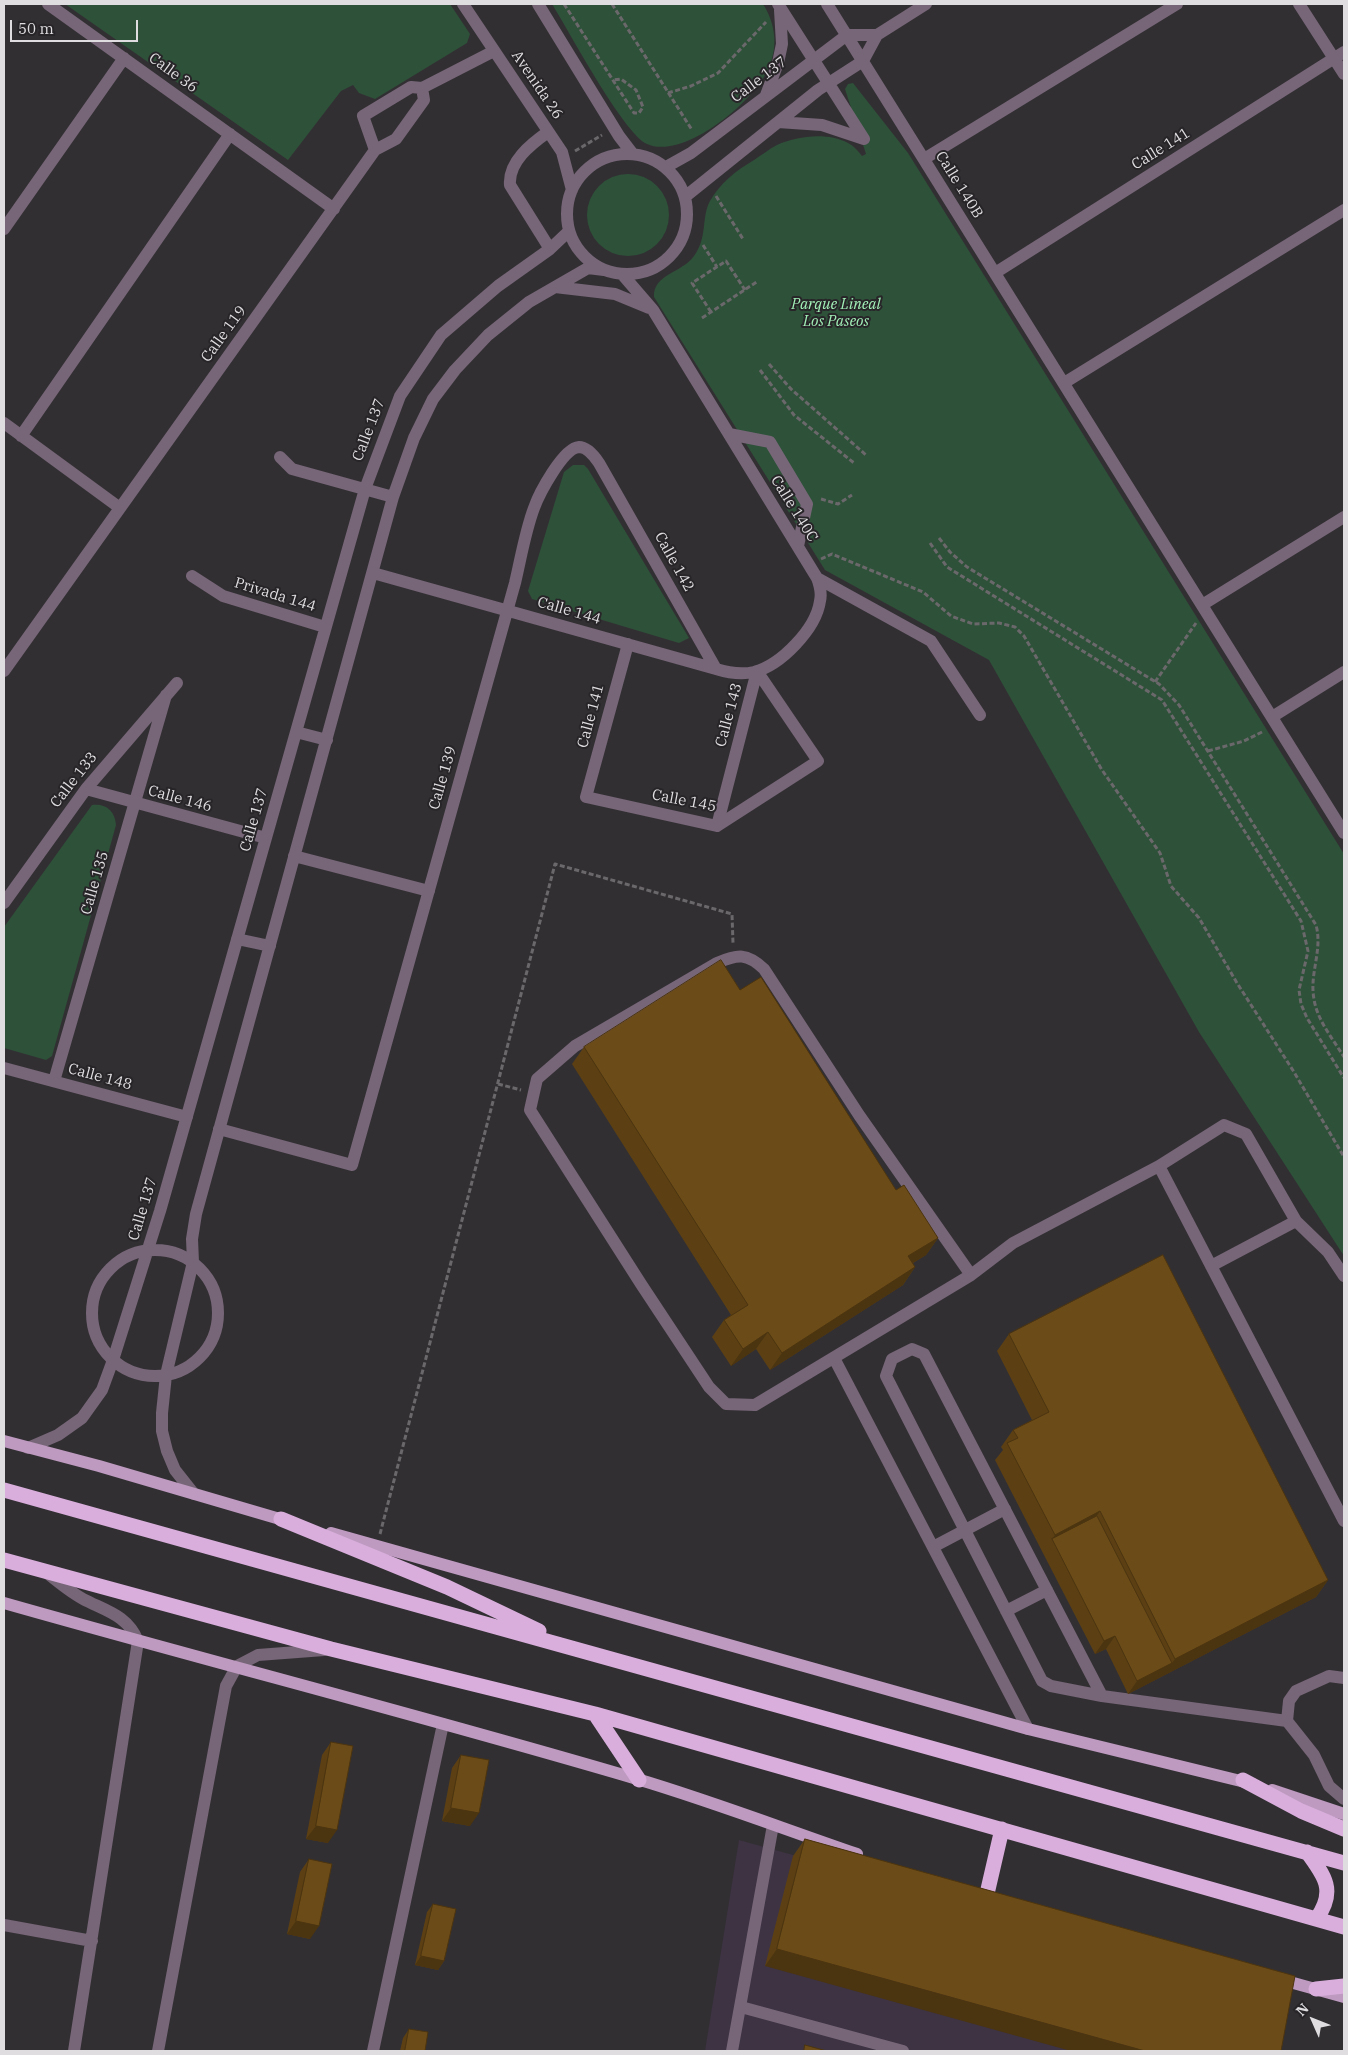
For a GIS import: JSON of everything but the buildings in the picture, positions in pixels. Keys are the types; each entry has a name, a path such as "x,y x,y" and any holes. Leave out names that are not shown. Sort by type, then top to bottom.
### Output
{"highway":[{"path":"4,1490 1344,1863"},
{"path":"281,1519 447,1587 574,1648"},
{"path":"4,1560 331,1649 595,1714 1002,1828 1344,1927"},
{"path":"595,1714 639,1780"},
{"path":"1243,1780 1301,1811 1344,1829"},
{"path":"986,1898 1002,1828"},
{"path":"1307,1852 1323,1872 1327,1884 1328,1896 1324,1908 1317,1918"},
{"path":"1316,1989 1344,1986"}],"main road":[{"path":"4,1442 100,1466 281,1519 1028,1729 1243,1780 1344,1814"},
{"path":"4,1603 138,1641 237,1666 639,1780 865,1857"},
{"path":"1269,1976 1344,1997"}],"street":[{"name":"Calle 36","path":"48,4 334,209"},
{"name":"Avenida 26","path":"463,4 565,158 572,190"},
{"path":"538,4 619,136 632,153"},
{"name":"Calle 140B","path":"827,4 1344,833"},
{"path":"686,196 828,83 863,61 877,35 926,4"},
{"path":"924,159 1177,4"},
{"path":"1299,4 1339,55 1344,74"},
{"path":"778,122 822,125 864,139 779,6"},
{"path":"766,96 778,63 782,44 779,6"},
{"path":"847,35 877,35"},
{"name":"Calle 137","path":"666,167 691,153 847,35"},
{"path":"375,150 363,116 411,87 422,88 494,51"},
{"name":"Calle 141","path":"995,273 1339,55"},
{"path":"4,230 124,58"},
{"name":"Calle 119","path":"4,671 375,150 396,139 424,100 422,88"},
{"path":"548,132 535,141 515,164 509,175 510,185 550,249"},
{"path":"21,436 230,134"},
{"path":"194,1494 175,1470 164,1442 162,1413 166,1375 193,1262 192,1239 196,1214 393,497 414,438 434,399 488,335 529,302 588,268 622,274 638,274 655,268 674,252 686,230 688,213 686,196 678,180 666,167 650,158 632,153 614,155 596,162 582,174 572,190 567,214 569,231 577,248 589,261 604,270"},
{"path":"1064,383 1344,210"},
{"name":"Calle 137","path":"28,1448 58,1435 82,1418 102,1390 113,1360 160,1211 365,489 400,396 441,335 498,286 550,249 569,231"},
{"name":"Calle 140C","path":"622,274 653,310 817,578 931,641 980,715"},
{"path":"554,287 615,294 653,310"},
{"path":"4,423 120,508"},
{"path":"729,434 770,442 807,504 798,546"},
{"name":"Calle 139","path":"219,1129 352,1166 534,508 546,482 559,463 571,451 579,447 588,450 604,471"},
{"path":"280,457 292,469 393,497"},
{"name":"Calle 142","path":"604,471 716,669"},
{"path":"1202,605 1344,517"},
{"name":"Calle 144","path":"373,573 716,669 739,674 757,671"},
{"name":"Privada 144","path":"192,576 223,596 326,627"},
{"name":"Calle 143","path":"716,826 757,671 782,657 814,621 821,599 817,578"},
{"name":"Calle 141","path":"586,796 628,644"},
{"name":"Calle 145","path":"586,796 716,826 818,760 757,671"},
{"path":"1275,721 1344,672"},
{"name":"Calle 133","path":"4,903 86,789 177,683"},
{"name":"Calle 135","path":"54,1081 166,694"},
{"path":"296,732 327,740"},
{"name":"Calle 146","path":"86,789 135,804 266,838"},
{"path":"294,856 429,891"},
{"path":"237,939 270,946"},
{"path":"971,1274 859,1115 764,969 755,960 745,956 733,956 717,963 575,1046 538,1079 530,1110 709,1387 726,1404 755,1405 971,1274 1013,1243 1159,1166 1224,1125 1246,1134 1296,1221 1328,1252 1344,1276"},
{"name":"Calle 148","path":"4,1068 187,1117"},
{"path":"1159,1166 1344,1520"},
{"path":"1211,1266 1296,1221"},
{"path":"147,1251 171,1253 193,1262 208,1278 216,1296 218,1317 213,1338 202,1356 185,1369 166,1375 146,1376 129,1371 113,1360 100,1344 93,1325 93,1305 99,1285 111,1269 127,1257 147,1251"},
{"path":"1102,1696 924,1354 912,1349 892,1359 886,1376 1042,1681 1051,1686 1102,1696 1287,1721 1314,1755 1328,1786 1344,1799"},
{"path":"834,1358 1028,1729"},
{"path":"933,1547 1005,1509"},
{"path":"45,1572 81,1598 120,1617 133,1629 138,1641 74,2051"},
{"path":"1006,1611 1047,1590"},
{"path":"158,2051 226,1686 237,1666 258,1655 331,1649"},
{"path":"1287,1721 1289,1700 1296,1691 1329,1676 1344,1678"},
{"path":"373,2051 443,1724"},
{"path":"732,2051 772,1825"},
{"path":"4,1925 92,1941"},
{"path":"741,2007 903,2051"}],"path":[{"path":"564,4 634,113 639,114 643,107 636,90 621,79 613,80"},
{"path":"612,4 692,130"},
{"path":"668,93 691,86 718,73 766,22"},
{"path":"570,154 602,135"},
{"path":"716,196 742,239"},
{"path":"703,245 717,267"},
{"path":"711,312 692,283 726,261 745,290"},
{"path":"702,318 758,281"},
{"path":"769,364 791,388 866,455"},
{"path":"760,370 794,415 854,463"},
{"path":"821,499 838,504 852,495"},
{"path":"939,538 950,552 967,567 1155,682 1171,695 1179,705 1316,925 1319,935 1319,948 1313,998 1317,1012 1344,1057"},
{"path":"930,543 947,568 1162,700 1301,921 1308,951 1300,990 1301,1004 1306,1018 1344,1078"},
{"path":"808,564 832,554 923,592 951,616 973,624 999,623 1015,627 1024,636 1102,770 1160,853 1172,886 1199,918 1344,1157"},
{"path":"1155,682 1199,617 1202,605"},
{"path":"1208,751 1244,741 1275,721"},
{"path":"377,1546 555,864 732,914 733,956"},
{"path":"498,1084 534,1093"}],"shaded area":[{"path":"739,1840 1290,1993 1278,2051 705,2051"}],"green space":[{"path":"65,4 450,4 470,34 467,43 375,99 359,93 353,85 341,91 288,160"},
{"path":"552,4 763,4 770,17 774,32 773,54 764,76 753,92 720,122 700,135 681,143 663,147 647,144 624,121 611,102"},
{"name":"Parque Lineal Los Paseos","path":"853,83 908,153 1344,854 1344,1256 1199,1032 989,660 825,570 654,297 658,283 689,262 694,256 701,242 707,207 710,201 724,183 741,168 777,145 794,139 812,136 831,137 840,140 848,143 862,156 866,154 845,89 848,84"},
{"path":"628,174 644,177 657,186 666,199 669,215 666,231 657,244 644,253 628,256 612,253 599,244 590,231 587,215 590,199 599,186 612,177"},
{"path":"573,465 584,465 588,469 689,638 679,643 532,599 528,591 564,472"},
{"path":"92,805 102,805 109,809 114,816 116,825 52,1056 46,1060 4,1048 4,927"}]}
